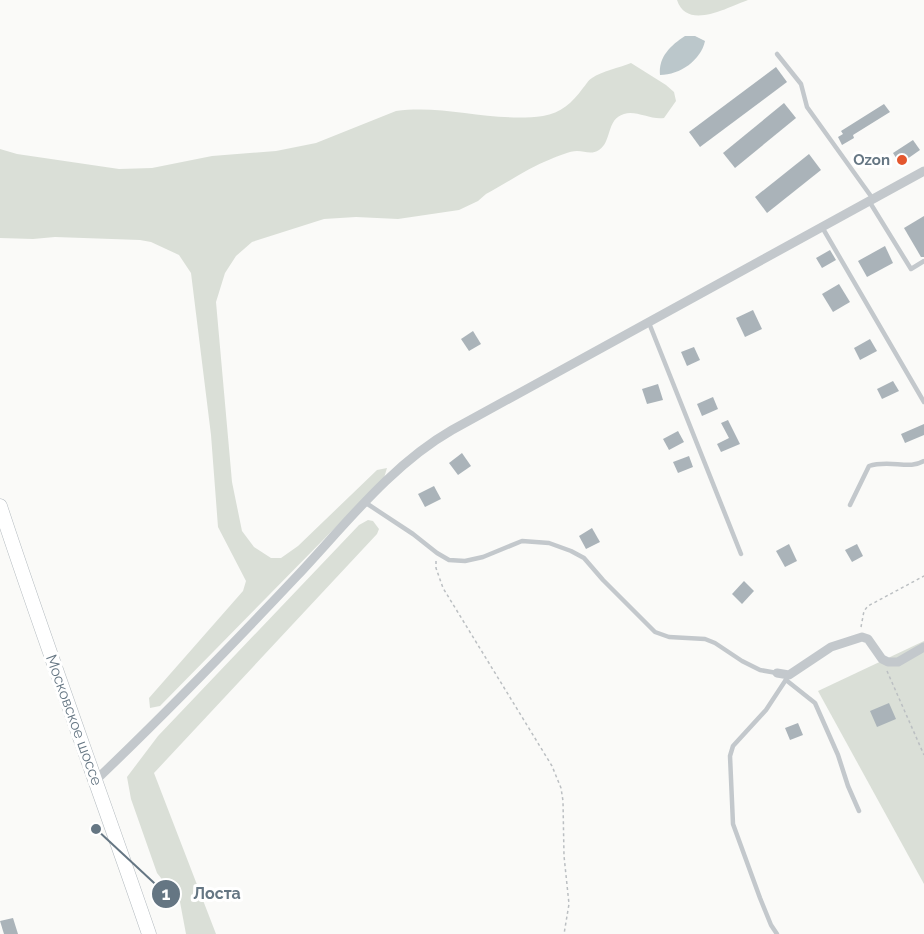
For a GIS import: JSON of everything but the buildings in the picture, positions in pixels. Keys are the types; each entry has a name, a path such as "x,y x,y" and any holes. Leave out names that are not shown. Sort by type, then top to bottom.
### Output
{"main road":[{"name":"Московское шоссе","path":"0,506 31,601 149,934"}],"street":[{"path":"96,780 217,660 404,464 435,440 924,171"},
{"path":"777,673 788,678 831,647 862,637 868,639 882,659 888,662 898,662 924,647"}],"lane":[{"path":"777,54 801,84 807,107 871,200 911,268 924,261"},
{"path":"822,227 924,402"},
{"path":"649,323 741,554"},
{"path":"850,505 869,466 891,462 918,465 924,461"},
{"path":"366,503 450,560 465,561 483,557 522,541 549,543 584,558 655,632 669,638 705,639 760,670 777,673"},
{"path":"777,934 760,898 733,824 730,756 734,746 766,710 788,678 815,703 859,811"}],"path":[{"path":"437,553 436,568 443,588 552,766 561,788 569,904 564,934"},
{"path":"862,637 862,620 868,606 924,576"},
{"path":"882,659 924,755"}],"shaded area":[{"path":"677,0 748,0 719,11 699,15 690,14 682,9"},
{"path":"685,36 695,36 705,41 703,48 694,60 682,69 660,75 661,63 666,52"},
{"path":"631,63 674,92 676,101 664,118 633,113 624,114 614,121 606,142 599,150 591,153 577,151 560,155 526,171 459,210 398,219 356,217 324,219 252,242 236,256 225,273 216,302 232,482 242,531 254,547 271,558 281,558 298,546 377,470 387,468 384,478 160,706 150,708 149,698 243,591 246,581 218,527 211,435 191,273 179,255 151,242 55,237 0,238 0,149 17,154 119,169 152,168 212,156 276,151 316,143 396,111 433,110 525,118 543,116 566,106 589,80 606,71"},
{"path":"368,520 373,521 379,529 377,534 154,773 216,934 186,934 180,902 157,873 131,799 127,777 158,736 359,525"},
{"path":"924,641 924,884 818,691"}],"place":[{"name":"Ozon","path":"902,160"},
{"name":"Лоста","path":"96,829"}]}
